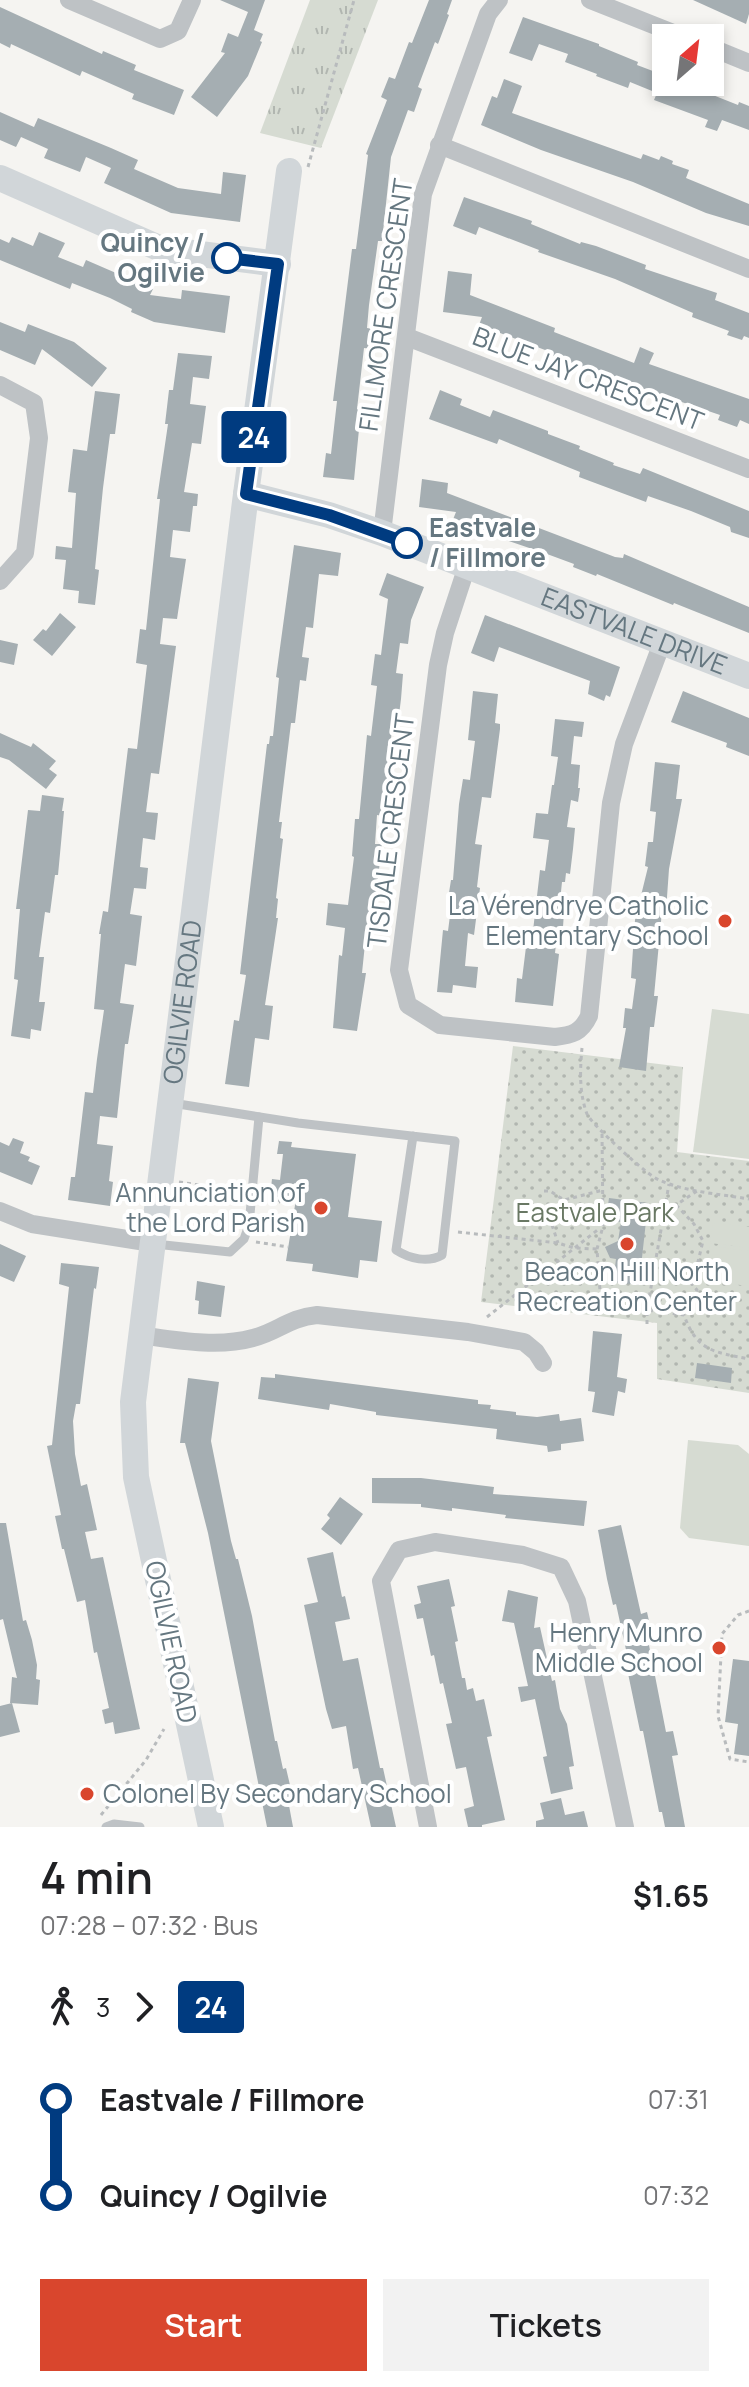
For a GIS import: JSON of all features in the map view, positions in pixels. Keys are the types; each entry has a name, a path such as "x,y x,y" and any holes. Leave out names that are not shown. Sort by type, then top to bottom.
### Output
{"street":[{"path":"69,0 160,39 178,31 192,0"},
{"name":"FILLMORE CRESCENT","path":"382,533 423,194 488,14 499,0"},
{"path":"590,0 652,25"},
{"path":"724,53 749,63"},
{"path":"439,145 749,269"},
{"name":"OGILVIE ROAD","path":"211,1827 136,1477 133,1402 289,171"},
{"path":"0,178 161,249 278,264"},
{"name":"BLUE JAY CRESCENT","path":"407,337 749,469"},
{"path":"0,385 34,403 39,438 25,553 0,581"},
{"name":"EASTVALE DRIVE","path":"246,494 329,515 382,533 749,676"},
{"name":"TISDALE CRESCENT","path":"467,566 438,665 399,970 408,1005 440,1025 555,1037 572,1035 584,1028"},
{"path":"584,1028 589,1016 611,803 624,744 662,643"},
{"path":"0,1211 32,1224 152,1243"},
{"path":"140,1335 229,1342 256,1338 297,1317 317,1315 468,1332 524,1342 543,1363"},
{"path":"428,1827 381,1581 399,1550 435,1542 523,1555 561,1567 577,1601 625,1827"}],"lane":[{"path":"169,1103 455,1141 442,1255 433,1260 406,1256 396,1250 413,1136"},
{"path":"152,1243 230,1252 244,1239 249,1225 259,1117"},
{"path":"106,1827 114,1824 140,1827"}],"path":[{"path":"289,171 309,167 354,0"},
{"path":"584,1028 579,1074 588,1117 654,1179 749,1199"},
{"path":"601,1305 597,1249 603,1226 602,1130"},
{"path":"160,1180 252,1197 293,1201"},
{"path":"647,1324 669,1184"},
{"path":"544,1191 550,1191 564,1200 603,1190"},
{"path":"665,1205 676,1205 698,1190"},
{"path":"676,1205 694,1224 703,1241 696,1270 686,1277"},
{"path":"552,1225 558,1243"},
{"path":"468,1332 603,1226"},
{"path":"444,1231 597,1249"},
{"path":"244,1239 288,1247"},
{"path":"653,1272 686,1277 697,1290 691,1307 684,1315"},
{"path":"518,1292 684,1315"},
{"path":"684,1315 690,1332 707,1350 749,1359"},
{"path":"749,1611 738,1615 722,1634 718,1716 730,1759 749,1762"},
{"path":"100,1816 146,1760 164,1729"}],"green space":[{"path":"310,0 378,0 321,148 260,133"},
{"path":"712,1009 749,1014 749,1159 693,1152"},
{"name":"Eastvale Park","path":"513,1046 683,1067 677,1152 749,1161 749,1393 657,1379 657,1323 481,1302"},
{"path":"713,1223 749,1227 749,1248 710,1243"},
{"path":"710,1246 749,1251 749,1286 706,1281"},
{"path":"688,1440 738,1445 749,1454 749,1546 689,1538 680,1528"}],"building":[{"path":"220,0 265,0 254,30 263,34 262,42 248,76 217,117 191,97 225,53 221,52 228,33 238,37 248,12"},
{"path":"429,0 452,0 438,44 435,42 418,87 422,89 414,112 408,110 391,157 382,241 378,241 369,305 367,328 373,329 371,349 364,348 357,409 361,409 354,480 323,477 326,453 331,454 337,401 333,401 352,249 356,249 366,154 387,100 381,97 389,77 395,79"},
{"path":"693,0 749,0 746,24"},
{"path":"0,7 102,54 103,51 136,65 134,70 184,90 174,115 132,99 134,94 82,71 80,76 11,44 10,48 0,43"},
{"path":"523,17 599,44 638,62 637,65 652,71 652,91 630,82 628,88 596,76 565,62 568,54 539,44 532,61 509,53"},
{"path":"504,79 522,86 512,113 641,159 643,154 673,161 672,164 689,170 686,178 749,204 749,226 706,213 481,125 492,96 497,98"},
{"path":"656,96 715,96 738,105 739,102 749,106 749,130 722,120 717,131 705,127 708,120 654,100"},
{"path":"0,112 34,127 38,118 111,148 138,160 134,169 178,188 221,194 223,172 246,175 240,222 171,213 104,183 111,168 86,157 80,172 44,158 48,149 21,137 16,147 0,140"},
{"path":"464,197 532,221 531,224 580,244 596,246 646,265 645,269 717,293 715,300 749,313 749,338 744,336 742,340 727,335 729,331 692,317 693,313 615,279 479,227 476,235 453,226"},
{"path":"39,232 65,243 58,257 83,267 86,260 153,289 150,295 181,299 182,290 230,296 225,333 154,322 110,298 72,283 70,289 0,260 0,239 9,243 12,237 33,246"},
{"path":"448,271 472,274 470,295 555,328 554,332 634,363 640,347 654,353 649,364 749,399 749,424 740,420 737,427 718,420 720,415 661,395 660,399 551,357 553,353 479,325 482,317 443,312"},
{"path":"0,322 25,332 28,324 74,342 107,368 92,387 42,349 35,365 0,350"},
{"path":"178,353 212,356 209,379 193,377 190,404 206,406 201,444 192,443 184,492 198,494 197,506 193,506 190,532 173,530 170,557 186,559 177,619 163,618 160,644 176,646 159,774 151,773 146,812 158,813 155,840 143,838 140,867 148,868 146,889 134,888 130,914 142,916 136,966 125,964 120,1003 134,1005 128,1044 125,1044 117,1118 100,1116 97,1144 113,1146 110,1206 68,1200 71,1177 75,1177 85,1092 93,1093 104,1010 94,1009 99,934 103,911 108,912 128,748 137,749 147,665 136,663 140,629 146,630 160,499 157,499 168,424 165,424"},
{"path":"440,390 462,399 460,405 490,417 493,410 548,431 548,434 580,446 579,449 613,465 640,474 643,468 749,511 749,538 691,511 648,496 646,502 579,477 580,472 499,439 497,444 429,419"},
{"path":"95,391 120,394 115,434 110,434 103,488 95,569 99,570 95,605 78,603 79,591 63,589 66,560 55,559 56,546 72,548 76,493 68,492 73,449 87,451"},
{"path":"422,479 448,483 447,493 615,557 623,558 624,554 749,607 749,633 573,567 574,564 452,522 456,512 419,507"},
{"path":"294,545 341,553 338,576 319,574 313,628 306,627 302,657 309,658 306,681 300,680 295,723 291,723 279,822 282,822 280,838 283,839 276,898 278,918 265,1005 273,1006 269,1040 255,1038 249,1087 225,1084 234,1020 239,1021 246,975 240,974 267,744 273,736 279,678 276,677"},
{"path":"387,573 424,587 411,620 408,644 400,643 396,673 403,674 401,699 398,723 393,723 388,793 383,816 377,815 375,844 382,844 373,922 368,944 365,944 362,973 366,973 357,1031 333,1028 339,955 342,956 345,928 326,925 328,903 348,905 355,819 359,819 367,735 371,736 377,686 371,685 375,654 381,655 388,599 379,595"},
{"path":"60,613 76,627 52,656 33,640 43,629 46,631"},
{"path":"485,615 620,667 610,697 606,695 604,701 588,694 590,681 499,647 494,662 471,653"},
{"path":"0,640 18,644 14,665 0,662"},
{"path":"473,691 498,694 495,723 500,724 491,798 482,797 475,844 482,845 477,887 480,888 474,935 468,933 465,966 478,967 476,988 453,985 452,993 437,992 443,930 448,931 452,900 448,899 453,880 459,804 463,779 470,780 475,741 468,740"},
{"path":"683,691 749,718 749,756 726,747 727,743 671,722"},
{"path":"555,719 584,722 582,737 574,736 571,764 580,765 580,788 578,802 571,800 567,827 575,828 570,874 566,873 565,882 562,882 559,911 564,912 563,927 558,927 555,953 559,954 553,1006 515,1002 517,978 522,979 526,947 531,948 540,870 545,871 549,840 533,838 536,813 548,814 554,785 558,757 551,756"},
{"path":"0,733 31,747 33,743 56,761 49,769 57,775 46,789 9,760 0,757"},
{"path":"655,762 680,765 676,799 682,799 669,869 666,911 662,911 654,996 658,996 654,1027 650,1027 646,1071 619,1067 626,1028 623,1028 625,1008 632,1009 636,979 631,978 635,920 648,867 645,866 648,842 653,842 656,812 650,811"},
{"path":"42,795 64,798 64,811 58,875 55,875 50,913 45,912 39,957 44,957 39,1002 45,1002 41,1031 31,1029 30,1039 11,1036 18,980 14,979 20,909 16,909 28,810 40,811"},
{"path":"13,1138 24,1142 20,1153 40,1166 32,1185 0,1172 0,1142 9,1146"},
{"name":"Annunciation of the Lord Parish","path":"279,1141 292,1142 291,1147 356,1154 348,1217 382,1221 377,1262 360,1260 358,1278 312,1271 313,1264 286,1261 296,1199 270,1196 272,1179 280,1180 283,1154 277,1154"},
{"name":"Beacon Hill North Recreation Center","path":"609,1198 648,1203 639,1285 613,1282 616,1259 610,1258 605,1247 618,1241 621,1222 606,1220"},
{"path":"0,1244 26,1256 14,1282 0,1276"},
{"path":"61,1263 99,1267 80,1404 76,1404 73,1421 81,1486 87,1484 97,1530 85,1532 91,1559 103,1557 140,1729 115,1734 113,1722 105,1724 102,1710 109,1708 97,1652 94,1653 85,1600 77,1602 55,1516 61,1515 47,1446 52,1445 69,1287 59,1284"},
{"path":"197,1281 225,1286 221,1317 198,1314 199,1301 195,1300"},
{"path":"593,1331 622,1334 617,1377 627,1379 625,1393 618,1391 614,1416 592,1412 595,1392 588,1391"},
{"path":"697,1363 732,1368 731,1383 695,1378"},
{"path":"275,1374 478,1400 478,1404 491,1405 490,1409 516,1412 516,1415 537,1417 559,1414 560,1421 581,1418 584,1441 561,1444 561,1450 548,1452 547,1446 496,1439 497,1429 376,1415 376,1412 330,1404 329,1410 258,1399 261,1377 275,1378"},
{"path":"188,1378 219,1382 211,1441 231,1541 252,1616 275,1741 293,1798 288,1800 293,1827 267,1827 208,1533 185,1443 180,1443"},
{"path":"372,1478 421,1478 494,1487 493,1494 587,1501 584,1526 505,1518 506,1515 452,1508 452,1511 421,1507 421,1504 372,1503"},
{"path":"340,1497 363,1514 341,1545 321,1529"},
{"path":"0,1523 6,1523 23,1621 26,1620 32,1640 37,1665 36,1679 40,1680 38,1705 10,1703 12,1677 17,1678 3,1619 0,1620"},
{"path":"621,1525 641,1614 647,1612 653,1639 648,1640 666,1732 673,1731 678,1755 672,1756 685,1827 665,1827 662,1812 659,1812 616,1604 613,1605 607,1579 598,1530"},
{"path":"333,1552 350,1619 335,1622 343,1661 358,1658 380,1768 383,1768 396,1827 371,1827 358,1768 353,1769 346,1726 332,1729 326,1709 304,1605 318,1602 307,1558"},
{"path":"449,1579 455,1606 451,1607 462,1678 465,1678 467,1690 473,1688 476,1701 484,1699 492,1736 487,1737 505,1820 482,1827 468,1827 464,1809 474,1806 466,1767 456,1769 446,1724 452,1723 443,1683 440,1684 434,1655 431,1656 423,1618 417,1619 414,1605 421,1603 417,1586"},
{"path":"508,1590 538,1597 534,1628 540,1627 552,1681 555,1680 560,1709 567,1724 574,1766 569,1767 573,1789 551,1794 535,1699 521,1702 518,1687 528,1686 514,1623 502,1621"},
{"path":"733,1659 749,1661 749,1756 734,1754 738,1724 725,1722"},
{"path":"12,1703 20,1732 0,1737 0,1706"},
{"path":"561,1798 565,1815 584,1811 588,1827 536,1827 536,1821 544,1819 540,1803"}],"bus line":[{"name":"24","path":"227,258 278,264 246,494 329,515 407,543"}],"place":[{"name":"Quincy / Ogilvie","path":"227,258"},
{"name":"Eastvale / Fillmore","path":"407,543"},
{"name":"La Vérendrye Catholic Elementary School","path":"725,921"},
{"name":"Annunciation of the Lord Parish","path":"321,1208"},
{"name":"Beacon Hill North Recreation Center","path":"627,1244"},
{"name":"Henry Munro Middle School","path":"719,1648"},
{"name":"Colonel By Secondary School","path":"87,1794"}]}
